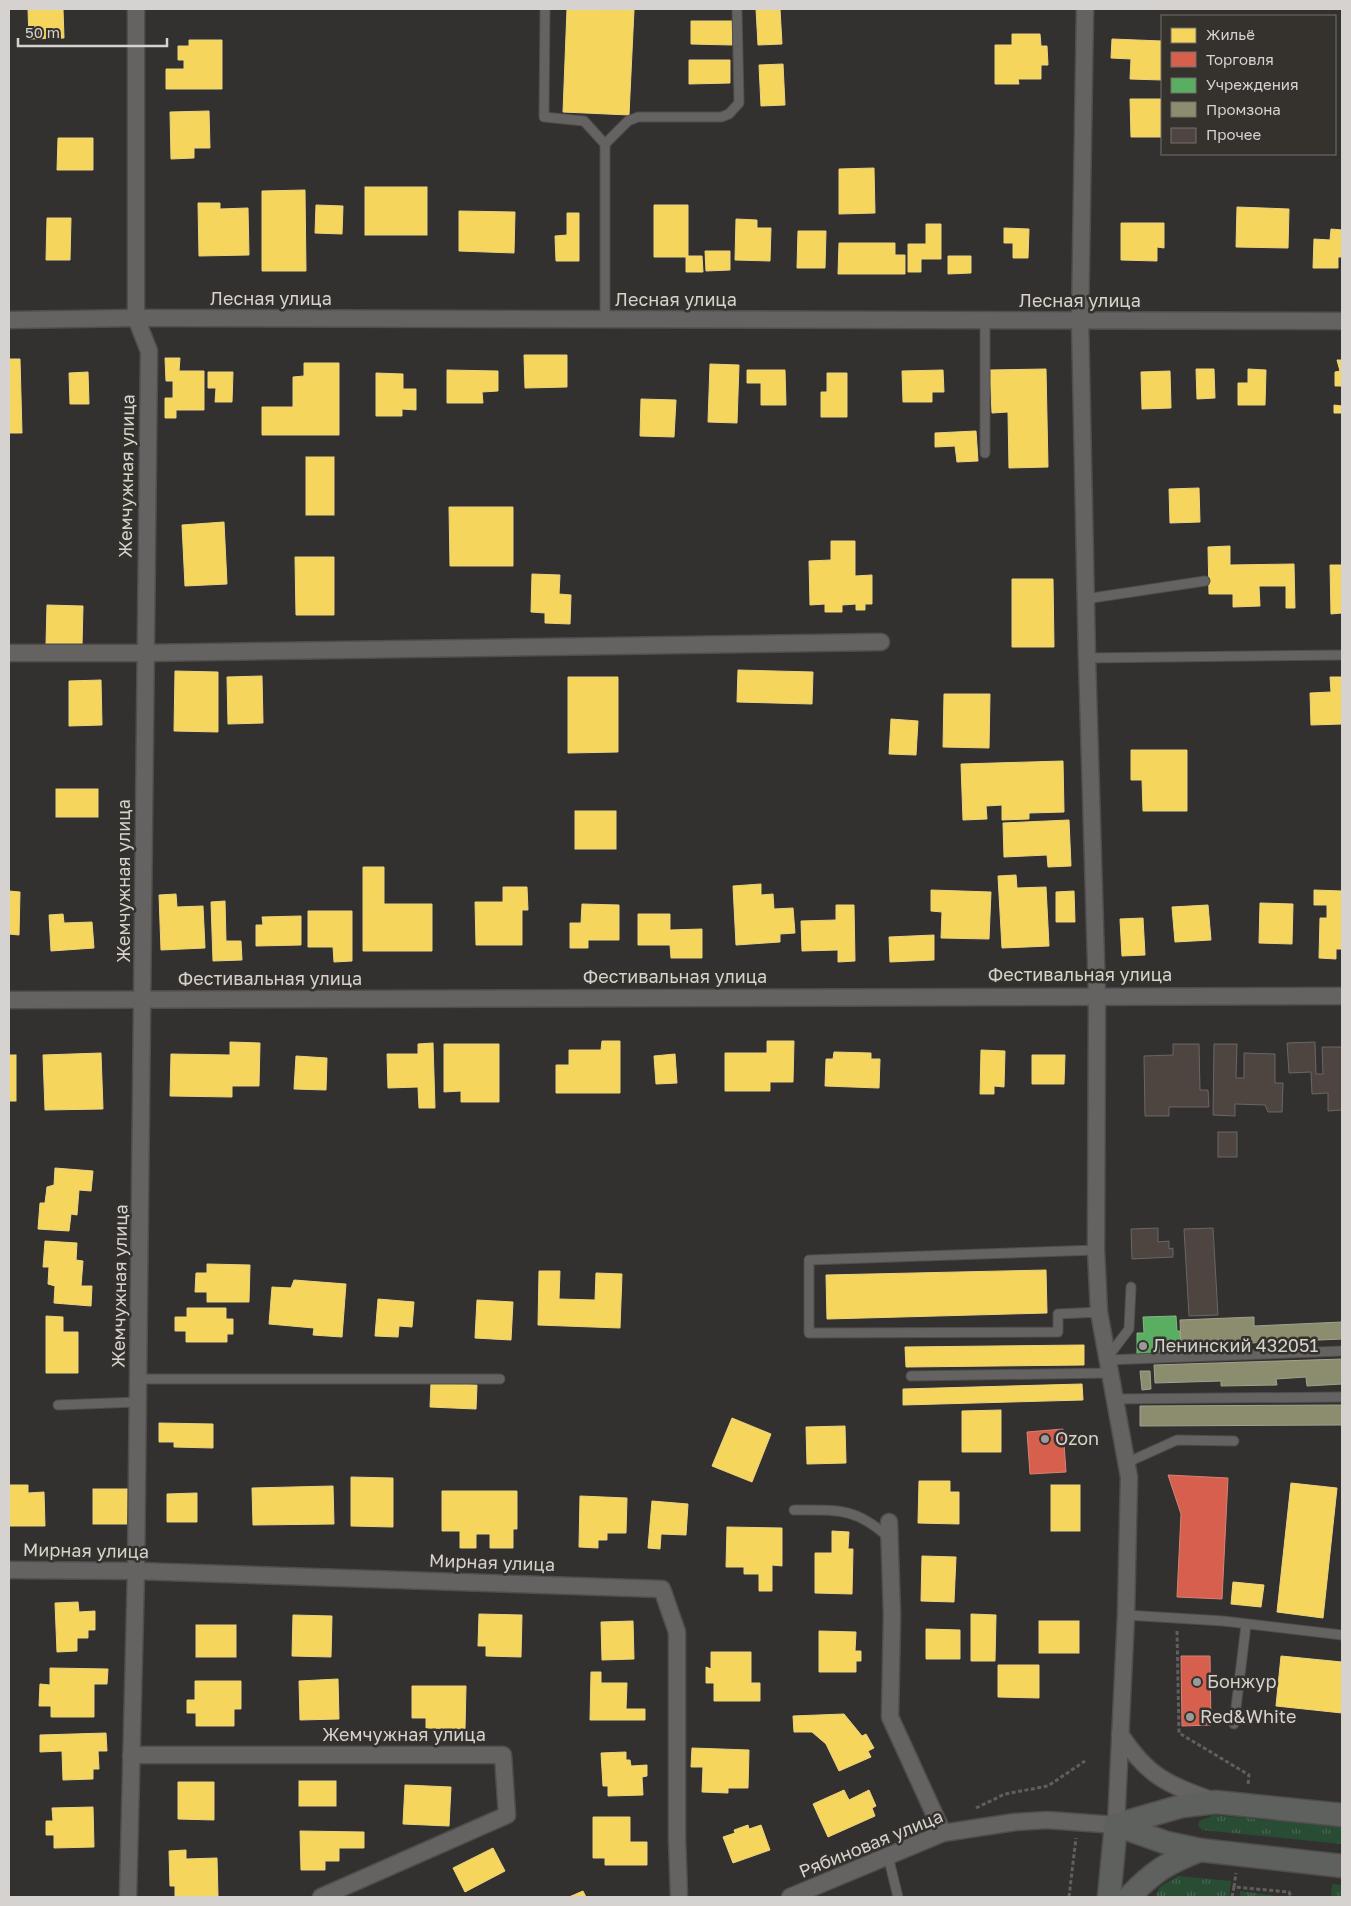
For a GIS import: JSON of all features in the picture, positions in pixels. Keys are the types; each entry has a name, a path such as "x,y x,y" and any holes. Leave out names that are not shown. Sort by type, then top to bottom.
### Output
{"main road":[{"path":"1116,1825 1182,1806 1216,1802 1342,1815"},
{"path":"1116,1825 1167,1843 1200,1850 1238,1856 1342,1866"},
{"path":"1109,1897 1116,1825"},
{"path":"1129,1897 1148,1877 1169,1862 1200,1850"}],"street":[{"name":"Жемчужная улица","path":"128,1897 136,1571 149,351 136,318 136,9"},
{"path":"1085,9 1080,320 1086,658 1097,995 1096,1250 1098,1312 1128,1477 1126,1615 1116,1825"},
{"name":"Лесная улица","path":"9,320 136,318 1342,321"},
{"path":"9,653 145,653 881,642"},
{"name":"Фестивальная улица","path":"9,1000 1097,995 1342,996"},
{"path":"888,1529 892,1615 890,1717 943,1833"},
{"name":"Мирная улица","path":"9,1570 136,1571 662,1589 678,1632 677,1837 680,1897"},
{"path":"1120,1734 1135,1757 1151,1773 1173,1786 1216,1802"},
{"name":"Жемчужная улица","path":"131,1755 503,1755 507,1815 321,1897"},
{"name":"Рябиновая улица","path":"790,1897 943,1833 1015,1822 1078,1821 1116,1825"}],"lane":[{"path":"545,9 544,117 584,120 605,144 605,320"},
{"path":"605,144 628,121 638,117 721,116 735,108 739,103 737,9"},
{"path":"985,321 985,453"},
{"path":"1085,599 1205,581"},
{"path":"1086,658 1342,655"},
{"path":"1096,1250 809,1260 810,1333 1058,1332 1058,1314 1098,1312"},
{"path":"1107,1367 1128,1329 1130,1288"},
{"path":"911,1376 1107,1367 1342,1351"},
{"path":"138,1379 500,1379"},
{"path":"1113,1399 1342,1397"},
{"path":"58,1405 138,1402"},
{"path":"1126,1463 1177,1440 1234,1441"},
{"path":"794,1510 842,1510 888,1529"},
{"path":"1126,1615 1176,1617 1342,1635"},
{"path":"1234,1724 1246,1625"},
{"path":"888,1856 898,1897"}],"path":[{"path":"1176,1617 1179,1733 1249,1776 1245,1804"},
{"path":"973,1810 1005,1794 1048,1786 1085,1761"},
{"path":"1069,1897 1078,1821"},
{"path":"1232,1897 1238,1856"},
{"path":"1234,1887 1289,1892 1291,1897"}],"green space":[{"path":"1215,1815 1342,1827 1342,1844 1202,1830 1198,1826 1199,1821"},
{"path":"1178,1876 1231,1881 1229,1897 1155,1897 1160,1887"},
{"path":"1332,1884 1342,1885 1342,1897 1331,1897"},
{"path":"1240,1891 1284,1897 1240,1897"}],"building: Жильё":[{"path":"28,9 63,9 64,38 29,39"},
{"path":"567,9 634,10 629,115 563,112"},
{"path":"756,9 780,9 782,44 758,45"},
{"path":"691,21 732,21 732,45 691,44"},
{"path":"1012,34 1040,34 1041,46 1047,46 1048,65 1041,65 1041,79 1018,79 1019,84 995,84 995,45 1012,45"},
{"path":"1112,39 1161,41 1161,80 1130,79 1131,59 1111,58"},
{"path":"189,40 222,40 222,89 166,89 166,69 184,69 184,60 178,60 178,46 189,46"},
{"path":"689,60 730,60 730,83 689,84"},
{"path":"783,64 785,105 761,106 759,65"},
{"path":"1130,99 1161,99 1161,137 1131,137"},
{"path":"209,111 210,148 194,148 194,158 171,159 170,112"},
{"path":"58,138 93,138 93,170 57,170"},
{"path":"874,168 875,213 839,214 839,169"},
{"path":"365,187 427,187 427,235 365,235"},
{"path":"305,190 306,271 262,271 262,191"},
{"path":"198,203 220,203 220,209 248,208 249,255 199,256"},
{"path":"316,205 343,206 342,234 315,233"},
{"path":"654,205 688,205 688,256 702,256 703,272 686,272 686,257 654,257"},
{"path":"1237,207 1289,209 1288,248 1236,247"},
{"path":"459,211 515,212 514,253 459,251"},
{"path":"567,213 579,213 579,261 556,261 555,236 567,235"},
{"path":"47,218 71,218 70,260 46,260"},
{"path":"736,219 757,220 757,228 771,228 770,261 735,260"},
{"path":"1121,223 1164,223 1164,248 1157,247 1157,261 1121,260"},
{"path":"926,224 941,224 941,259 921,259 921,272 908,272 908,244 926,244"},
{"path":"1004,228 1029,229 1028,258 1013,258 1013,243 1004,243"},
{"path":"1331,229 1342,230 1342,257 1338,257 1338,268 1313,268 1314,239 1330,240"},
{"path":"798,231 826,231 825,268 797,268"},
{"path":"839,243 895,243 895,255 905,255 905,274 838,274"},
{"path":"705,251 730,251 730,270 706,271"},
{"path":"948,256 971,256 971,273 948,274"},
{"path":"524,355 567,355 567,387 525,388"},
{"path":"165,358 180,358 179,371 204,371 204,410 176,410 176,418 165,418 165,398 173,398 173,381 166,381"},
{"path":"9,359 20,359 22,433 9,433"},
{"path":"1337,360 1342,360 1342,386 1335,386 1335,372 1340,371"},
{"path":"304,363 339,363 339,435 262,435 262,407 293,407 293,377 304,376"},
{"path":"710,364 739,365 737,423 708,422"},
{"path":"1046,369 1048,467 1009,468 1008,412 992,413 990,370"},
{"path":"1196,369 1214,369 1215,398 1197,399"},
{"path":"1248,369 1266,370 1265,405 1238,405 1238,383 1248,383"},
{"path":"447,370 498,371 498,391 482,392 483,403 447,403"},
{"path":"747,370 785,370 786,405 761,405 761,383 747,383"},
{"path":"943,370 944,392 932,392 932,402 903,402 902,371"},
{"path":"1170,371 1171,408 1142,409 1141,372"},
{"path":"88,372 89,404 70,404 69,373"},
{"path":"208,372 233,372 232,402 215,402 216,388 208,388"},
{"path":"376,373 403,374 403,389 416,389 416,410 402,409 402,416 376,416"},
{"path":"827,373 847,373 847,417 821,417 821,392 827,392"},
{"path":"641,399 676,400 674,437 640,436"},
{"path":"1334,405 1342,406 1342,413 1334,413"},
{"path":"976,431 978,461 957,462 955,446 935,447 935,433"},
{"path":"306,457 334,457 334,515 306,515"},
{"path":"1199,488 1200,522 1170,523 1169,489"},
{"path":"449,507 513,507 513,566 450,566"},
{"path":"224,522 227,584 185,586 182,525"},
{"path":"831,541 855,541 855,576 872,575 872,604 865,604 865,610 856,610 856,604 842,605 842,612 825,612 825,604 810,605 809,561 831,560"},
{"path":"1230,546 1230,565 1294,564 1295,608 1286,608 1286,586 1259,586 1260,606 1233,607 1233,594 1209,594 1208,547"},
{"path":"295,557 334,557 334,615 296,615"},
{"path":"1330,565 1342,565 1342,613 1331,614"},
{"path":"532,574 560,575 559,594 571,595 570,624 545,623 545,613 531,612"},
{"path":"1012,579 1053,579 1054,647 1012,647"},
{"path":"47,605 83,606 82,645 46,644"},
{"path":"738,670 813,672 812,704 737,702"},
{"path":"175,671 218,672 218,732 174,731"},
{"path":"262,676 263,723 228,724 227,677"},
{"path":"568,677 618,677 618,752 568,753"},
{"path":"1330,677 1342,677 1342,724 1311,725 1310,693 1331,692"},
{"path":"101,680 102,725 69,726 69,681"},
{"path":"944,694 990,694 989,748 943,747"},
{"path":"891,719 918,721 916,755 889,754"},
{"path":"1131,750 1187,750 1187,811 1143,811 1142,780 1131,780"},
{"path":"1063,761 1064,812 1029,813 1029,819 1002,820 1002,805 986,806 987,819 963,820 961,764"},
{"path":"56,789 98,789 98,817 56,817"},
{"path":"575,811 616,811 616,849 575,849"},
{"path":"1069,820 1071,866 1048,867 1047,855 1004,857 1003,823"},
{"path":"363,867 384,867 384,904 432,904 432,951 363,951"},
{"path":"1016,875 1017,888 1046,887 1049,946 1002,948 998,876"},
{"path":"761,884 761,895 773,894 774,909 793,908 795,933 780,934 780,942 736,945 733,886"},
{"path":"503,887 527,887 528,910 522,910 522,945 476,945 475,902 503,902"},
{"path":"931,890 991,892 989,939 941,938 942,912 931,911"},
{"path":"1314,890 1342,891 1342,949 1336,949 1336,959 1319,958 1320,918 1327,918 1327,905 1314,905"},
{"path":"9,891 20,892 19,935 9,934"},
{"path":"1074,891 1075,922 1056,922 1056,892"},
{"path":"176,894 177,907 203,906 205,948 161,950 159,895"},
{"path":"225,901 226,941 241,941 242,960 213,961 211,902"},
{"path":"1260,903 1293,904 1292,944 1259,943"},
{"path":"582,904 619,905 619,940 588,940 588,948 570,948 570,923 581,923"},
{"path":"836,905 854,905 855,961 838,962 838,950 802,951 801,921 836,920"},
{"path":"1208,905 1211,940 1175,942 1172,907"},
{"path":"308,911 352,911 352,961 334,962 333,947 308,947"},
{"path":"63,914 64,923 92,922 94,948 51,951 49,915"},
{"path":"638,914 670,914 670,930 702,929 702,958 671,958 670,945 638,945"},
{"path":"301,916 301,945 256,946 256,925 263,925 262,917"},
{"path":"1143,918 1145,955 1122,956 1120,919"},
{"path":"934,935 934,960 890,962 889,937"},
{"path":"602,1041 620,1041 620,1093 556,1093 556,1065 569,1065 569,1050 601,1050"},
{"path":"767,1041 794,1041 793,1082 770,1082 770,1091 725,1091 725,1053 767,1053"},
{"path":"230,1042 260,1043 259,1086 232,1086 232,1097 170,1096 171,1054 230,1055"},
{"path":"433,1043 435,1108 419,1108 418,1087 388,1088 387,1054 418,1054 418,1044"},
{"path":"444,1044 499,1044 499,1102 461,1102 461,1091 444,1092"},
{"path":"981,1050 1005,1051 1004,1087 994,1086 994,1094 980,1094"},
{"path":"834,1052 871,1053 871,1059 880,1059 879,1088 825,1086 826,1059 833,1059"},
{"path":"101,1053 103,1109 45,1110 43,1055"},
{"path":"675,1054 677,1083 656,1084 654,1056"},
{"path":"9,1055 16,1055 16,1101 9,1101"},
{"path":"1032,1055 1065,1055 1064,1084 1032,1084"},
{"path":"296,1056 327,1058 326,1090 294,1089"},
{"path":"55,1168 93,1171 91,1191 79,1190 77,1215 71,1214 69,1231 38,1229 40,1203 45,1203 47,1187 54,1185"},
{"path":"45,1241 77,1243 76,1260 83,1261 81,1286 92,1286 91,1306 54,1303 55,1286 48,1284 49,1267 43,1267"},
{"path":"207,1264 250,1265 249,1302 207,1302 207,1292 195,1292 196,1273 207,1273"},
{"path":"1046,1270 1047,1313 827,1319 826,1275"},
{"path":"539,1271 560,1271 559,1299 595,1300 596,1273 622,1274 620,1328 538,1325"},
{"path":"294,1280 346,1284 342,1337 313,1335 314,1328 269,1324 272,1287 291,1288"},
{"path":"378,1299 414,1302 412,1327 399,1326 398,1337 375,1336"},
{"path":"477,1300 513,1302 511,1340 475,1338"},
{"path":"187,1308 226,1308 226,1319 233,1319 233,1334 227,1334 227,1342 186,1342 186,1331 175,1331 175,1317 187,1317"},
{"path":"46,1316 63,1317 63,1332 78,1332 78,1373 46,1373"},
{"path":"1084,1345 1084,1365 906,1367 905,1347"},
{"path":"431,1383 477,1385 476,1409 430,1407"},
{"path":"1082,1384 1083,1400 903,1405 903,1389"},
{"path":"1001,1410 1001,1452 962,1452 962,1411"},
{"path":"732,1418 771,1434 752,1482 712,1466"},
{"path":"159,1423 213,1424 213,1448 174,1447 174,1442 159,1442"},
{"path":"845,1426 846,1463 807,1464 806,1427"},
{"path":"351,1477 393,1478 393,1527 351,1526"},
{"path":"919,1481 950,1481 950,1492 959,1492 959,1524 918,1523"},
{"path":"1291,1483 1337,1488 1323,1618 1277,1612"},
{"path":"9,1485 28,1485 28,1493 44,1492 45,1526 9,1526"},
{"path":"1051,1485 1080,1485 1080,1531 1051,1531"},
{"path":"333,1486 334,1524 253,1525 252,1488"},
{"path":"93,1489 128,1489 128,1524 93,1524"},
{"path":"442,1491 517,1491 517,1529 513,1529 513,1548 490,1548 490,1534 476,1534 476,1548 460,1548 460,1531 442,1531"},
{"path":"197,1493 197,1522 167,1522 167,1494"},
{"path":"580,1496 627,1498 626,1533 607,1533 607,1540 598,1540 598,1548 579,1547"},
{"path":"652,1501 688,1504 686,1535 661,1534 660,1549 648,1548"},
{"path":"727,1527 782,1528 782,1566 772,1565 772,1591 759,1591 759,1574 744,1574 744,1567 726,1567"},
{"path":"832,1531 849,1532 848,1549 853,1549 852,1594 815,1593 815,1553 832,1553"},
{"path":"922,1556 956,1557 954,1602 921,1601"},
{"path":"1233,1582 1264,1585 1261,1607 1231,1604"},
{"path":"78,1602 79,1612 95,1611 95,1630 88,1630 88,1638 77,1638 77,1651 57,1652 55,1603"},
{"path":"479,1614 522,1615 521,1657 486,1656 486,1646 478,1646"},
{"path":"971,1614 996,1615 995,1661 971,1661"},
{"path":"293,1615 332,1616 331,1657 292,1656"},
{"path":"633,1621 634,1659 602,1660 601,1622"},
{"path":"1039,1621 1079,1621 1079,1653 1039,1653"},
{"path":"196,1625 236,1625 236,1657 196,1657"},
{"path":"926,1629 960,1630 960,1659 926,1659"},
{"path":"819,1631 856,1632 855,1651 861,1651 861,1661 856,1661 856,1672 819,1672"},
{"path":"711,1652 751,1652 751,1683 760,1683 760,1701 714,1701 714,1683 706,1683 706,1667 711,1669"},
{"path":"1281,1656 1342,1662 1342,1713 1276,1706"},
{"path":"998,1665 1039,1665 1039,1698 998,1697"},
{"path":"50,1668 108,1669 107,1684 94,1684 94,1717 51,1717 51,1706 39,1706 40,1684 50,1685"},
{"path":"591,1672 601,1672 601,1683 627,1683 626,1709 645,1709 645,1720 590,1720"},
{"path":"338,1679 339,1719 300,1720 299,1681"},
{"path":"195,1681 241,1681 241,1709 234,1709 234,1726 196,1726 196,1713 187,1713 187,1700 195,1700"},
{"path":"412,1686 466,1686 465,1729 426,1728 426,1718 412,1718"},
{"path":"844,1714 862,1736 866,1734 874,1748 868,1751 871,1757 839,1771 826,1744 812,1732 794,1732 793,1716"},
{"path":"106,1733 107,1751 98,1751 99,1769 93,1769 93,1779 63,1780 62,1751 40,1752 40,1735"},
{"path":"692,1748 749,1750 748,1788 728,1788 728,1793 702,1792 703,1767 691,1767"},
{"path":"626,1752 626,1760 630,1760 631,1766 647,1765 647,1776 642,1777 643,1795 608,1796 608,1786 603,1786 601,1753"},
{"path":"299,1781 336,1781 336,1806 299,1806"},
{"path":"178,1782 214,1782 214,1820 178,1819"},
{"path":"405,1785 451,1787 449,1826 403,1824"},
{"path":"844,1790 849,1800 869,1790 876,1806 872,1808 875,1816 828,1837 813,1804"},
{"path":"93,1807 94,1847 54,1848 54,1835 46,1835 46,1821 53,1821 52,1808"},
{"path":"593,1817 630,1817 630,1842 647,1842 647,1865 605,1865 605,1858 593,1858"},
{"path":"748,1825 749,1829 761,1825 770,1850 733,1863 723,1837 735,1833 734,1830"},
{"path":"300,1831 364,1832 364,1848 339,1848 339,1861 325,1861 325,1870 301,1870"},
{"path":"493,1848 505,1871 465,1892 453,1868"},
{"path":"186,1850 186,1859 217,1858 218,1896 175,1896 175,1886 170,1886 169,1851"},
{"path":"583,1891 586,1897 569,1897"}],"building: Торговля":[{"path":"1063,1429 1066,1472 1030,1474 1027,1432"},
{"path":"1168,1475 1228,1478 1222,1599 1177,1597 1181,1514"},
{"path":"1181,1656 1210,1656 1211,1725 1182,1726"}],"building: Учреждения":[{"path":"1176,1316 1177,1331 1180,1331 1181,1353 1137,1355 1137,1333 1144,1333 1143,1317"}],"building: Промзона":[{"path":"1254,1317 1254,1326 1342,1322 1342,1339 1181,1346 1180,1320"},
{"path":"1342,1359 1342,1384 1307,1386 1306,1377 1276,1379 1277,1385 1221,1386 1221,1381 1155,1383 1154,1365"},
{"path":"1140,1371 1150,1371 1151,1389 1142,1390"},
{"path":"1342,1405 1342,1425 1140,1426 1140,1406"}],"building: Прочее":[{"path":"1315,1042 1316,1074 1323,1074 1322,1047 1342,1047 1342,1110 1328,1111 1328,1093 1312,1094 1311,1072 1289,1073 1287,1043"},
{"path":"1173,1044 1199,1044 1200,1090 1208,1090 1209,1107 1169,1107 1169,1116 1145,1116 1144,1056 1173,1055"},
{"path":"1214,1044 1237,1044 1236,1078 1244,1078 1244,1053 1275,1054 1275,1083 1283,1083 1282,1112 1268,1112 1265,1105 1235,1104 1235,1116 1213,1115"},
{"path":"1218,1132 1237,1132 1237,1157 1218,1157"},
{"path":"1158,1228 1158,1242 1169,1241 1169,1249 1173,1248 1173,1257 1132,1259 1131,1229"},
{"path":"1213,1228 1218,1315 1189,1316 1184,1229"}],"place":[{"name":"Ленинский 432051","path":"1143,1346"},
{"name":"Ozon","path":"1045,1439"},
{"name":"Бонжур","path":"1197,1682"},
{"name":"Red&White","path":"1190,1717"}]}
